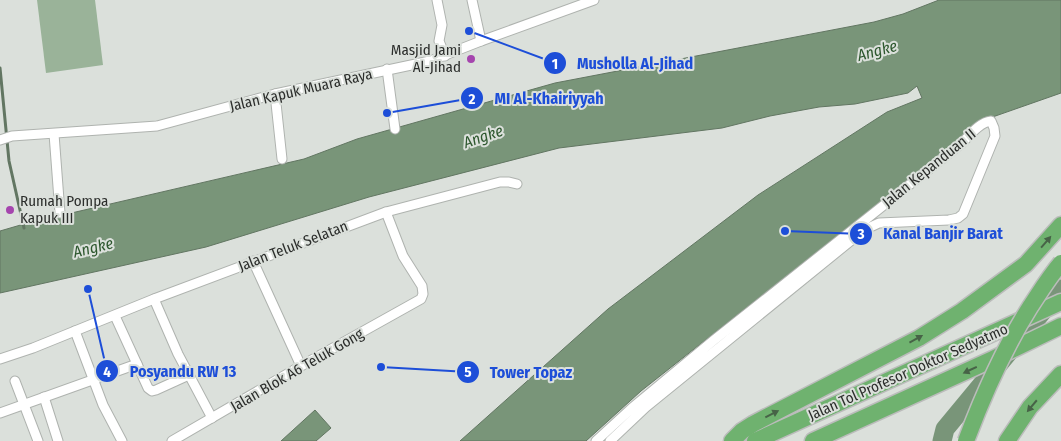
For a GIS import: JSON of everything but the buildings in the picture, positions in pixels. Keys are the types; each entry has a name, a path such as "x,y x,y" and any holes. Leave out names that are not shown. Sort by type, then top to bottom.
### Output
{"highway":[{"path":"732,441 753,424 919,338 962,311 1026,264 1061,225"},
{"path":"966,441 982,399 1009,341 1051,275 1061,263"},
{"name":"Jalan Tol Profesor Doktor Sedyatmo","path":"756,441 1061,302"},
{"name":"Jalan Tol Profesor Doktor Sedyatmo","path":"813,441 1061,326"},
{"path":"1007,441 1030,407 1061,374"}],"street":[{"path":"437,0 442,25 439,41 445,56"},
{"path":"472,0 481,41"},
{"name":"Jalan Kapuk Muara Raya","path":"1,139 12,136 157,126 275,94 430,61 594,0"},
{"path":"387,69 395,129"},
{"path":"275,94 282,159"},
{"name":"Jalan Kepanduan II","path":"596,441 632,408 729,328 941,160 980,126 987,121 991,121 994,128 994,136 963,214 960,217 949,220 879,223 864,230 654,401 610,441"},
{"path":"54,134 60,213"},
{"name":"Jalan Teluk Selatan","path":"0,359 253,261 386,212 500,182 517,184"},
{"name":"Jalan Blok A6 Teluk Gong","path":"178,440 301,366 421,299 424,294 422,286 403,256 386,212"},
{"path":"253,261 301,366"},
{"path":"154,300 178,354 212,418"},
{"path":"115,316 148,388 152,391 189,375"},
{"path":"75,331 103,405 122,441"},
{"path":"0,413 137,364"},
{"path":"15,381 38,441"},
{"path":"44,397 58,441"}],"shaded area":[{"path":"37,0 95,0 103,65 46,73"}],"water":[{"name":"Angke","path":"939,0 1061,0 1061,93 984,120 641,391 586,441 460,441 608,309 758,195 887,112 922,98 917,86 908,93 855,104 819,107 770,116 722,128 559,148 369,197 206,247 0,293 0,231 304,159 357,139 555,83 874,22 903,14"},
{"path":"315,410 331,428 316,441 281,441"}],"waterway":[{"path":"0,68 9,161 24,228"},
{"path":"942,441 945,429 1061,289"}],"place":[{"name":"Musholla Al-Jihad","path":"469,31"},
{"name":"Masjid Jami Al-Jihad","path":"471,59"},
{"name":"MI Al-Khairiyyah","path":"387,113"},
{"name":"Rumah Pompa Kapuk III","path":"10,210"},
{"name":"Kanal Banjir Barat","path":"785,231"},
{"name":"Posyandu RW 13","path":"88,289"},
{"name":"Tower Topaz","path":"381,367"}]}
